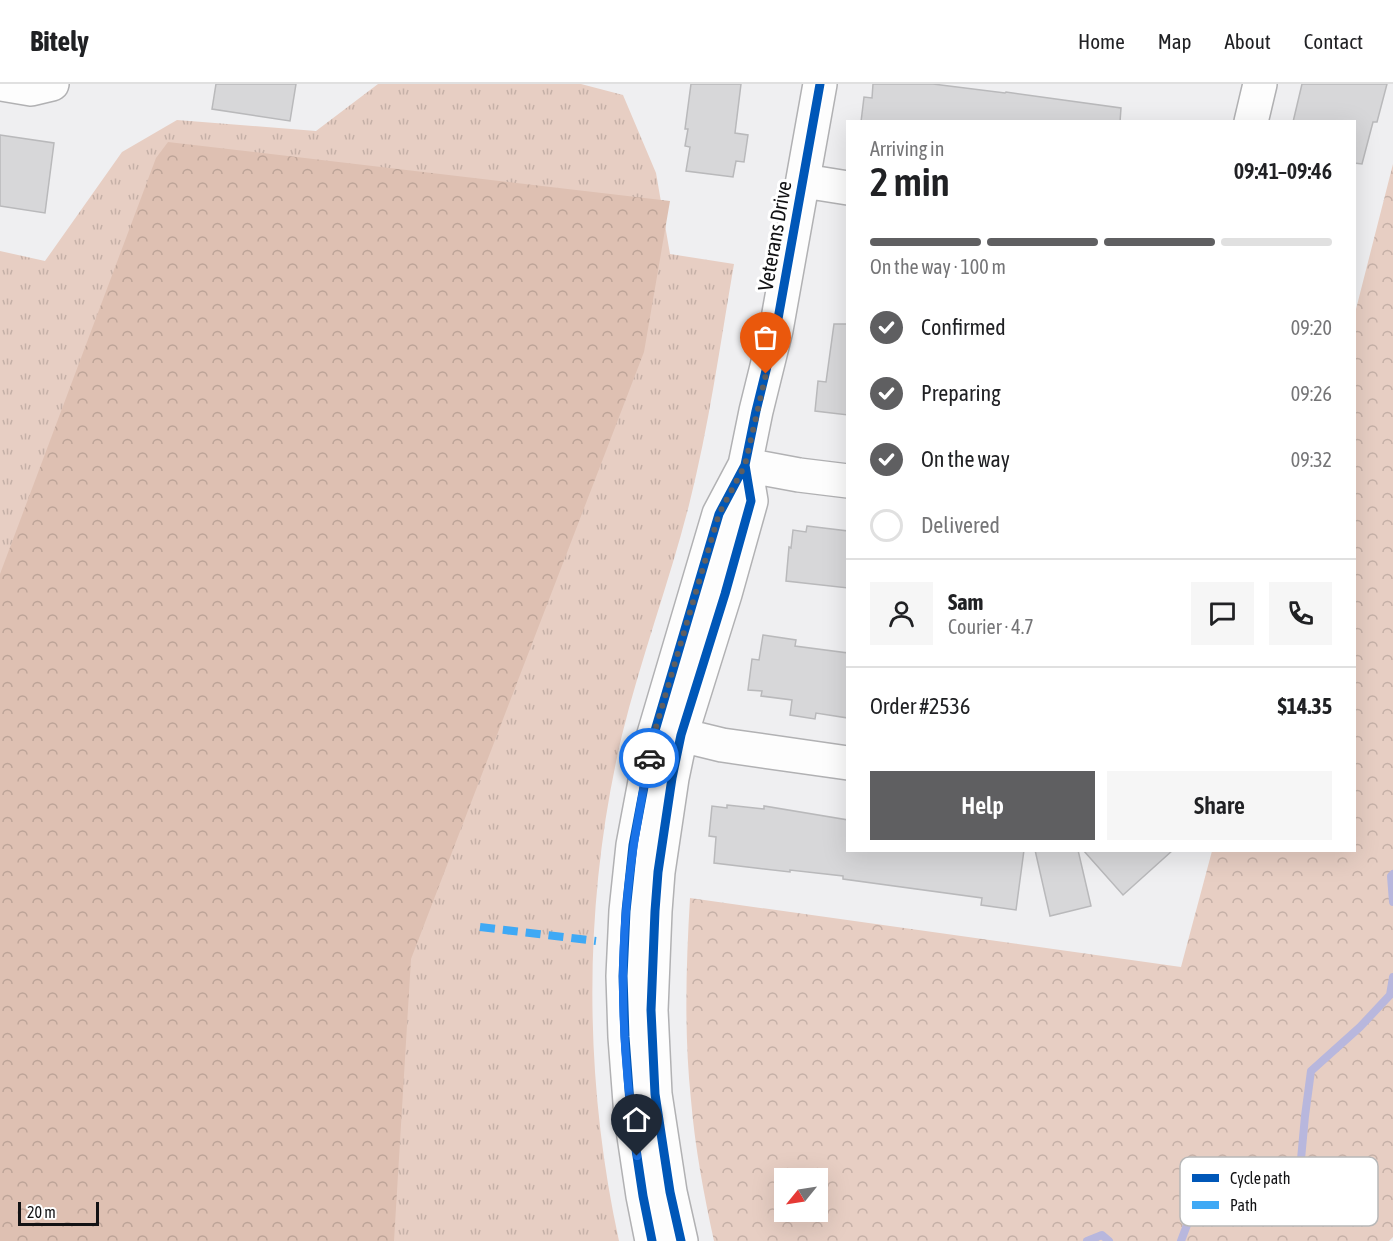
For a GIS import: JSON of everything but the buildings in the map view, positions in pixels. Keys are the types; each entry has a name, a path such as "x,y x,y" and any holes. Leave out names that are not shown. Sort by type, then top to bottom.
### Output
{"street":[{"path":"1,84 31,88 52,84"},
{"name":"Veterans Drive","path":"652,1241 631,1116 625,1037 623,976 626,911 633,845 654,734 719,514 745,465 776,330 820,84"},
{"path":"1251,120 1260,84"},
{"path":"804,181 846,188"},
{"path":"745,465 846,481"},
{"name":"Veterans Drive","path":"681,1241 670,1192 655,1094 651,1010 658,872 681,735 752,501 745,465"},
{"path":"681,735 722,745 846,763"}],"green space":[{"path":"378,84 581,84 623,95 656,173 670,254 734,264 696,475 622,735 609,797 600,860 594,924 592,988 594,1052 607,1179 619,1241 0,1241 0,251 45,261 122,152 177,120 316,131"},
{"path":"168,142 670,201 644,352 411,959 394,1241 0,1241 0,574 156,158"},
{"path":"1393,164 1393,1237 1389,1241 714,1241 697,1154 687,1050 686,999 690,898 1181,967 1212,852 1356,852 1356,309"}],"waterway":[{"path":"1393,874 1391,876 1393,902"},
{"path":"1301,1157 1311,1071 1360,1027 1390,995 1393,977"},
{"path":"1181,1241 1187,1226"},
{"path":"1087,1241 1102,1235 1109,1241"}],"marked path":[{"path":"480,927 596,941"}],"cycle path":[{"path":"652,1241 631,1116 625,1037 623,976 626,911 633,845 654,734 719,514 745,465 776,330 820,84"},
{"path":"681,1241 670,1192 655,1094 651,1010 658,872 681,735 751,501 745,465"}],"way so far":[{"path":"649,758 654,734 719,514 745,465 766,374"}],"route":[{"path":"637,1156 631,1116 623,976 626,911 633,845 649,758"}]}
